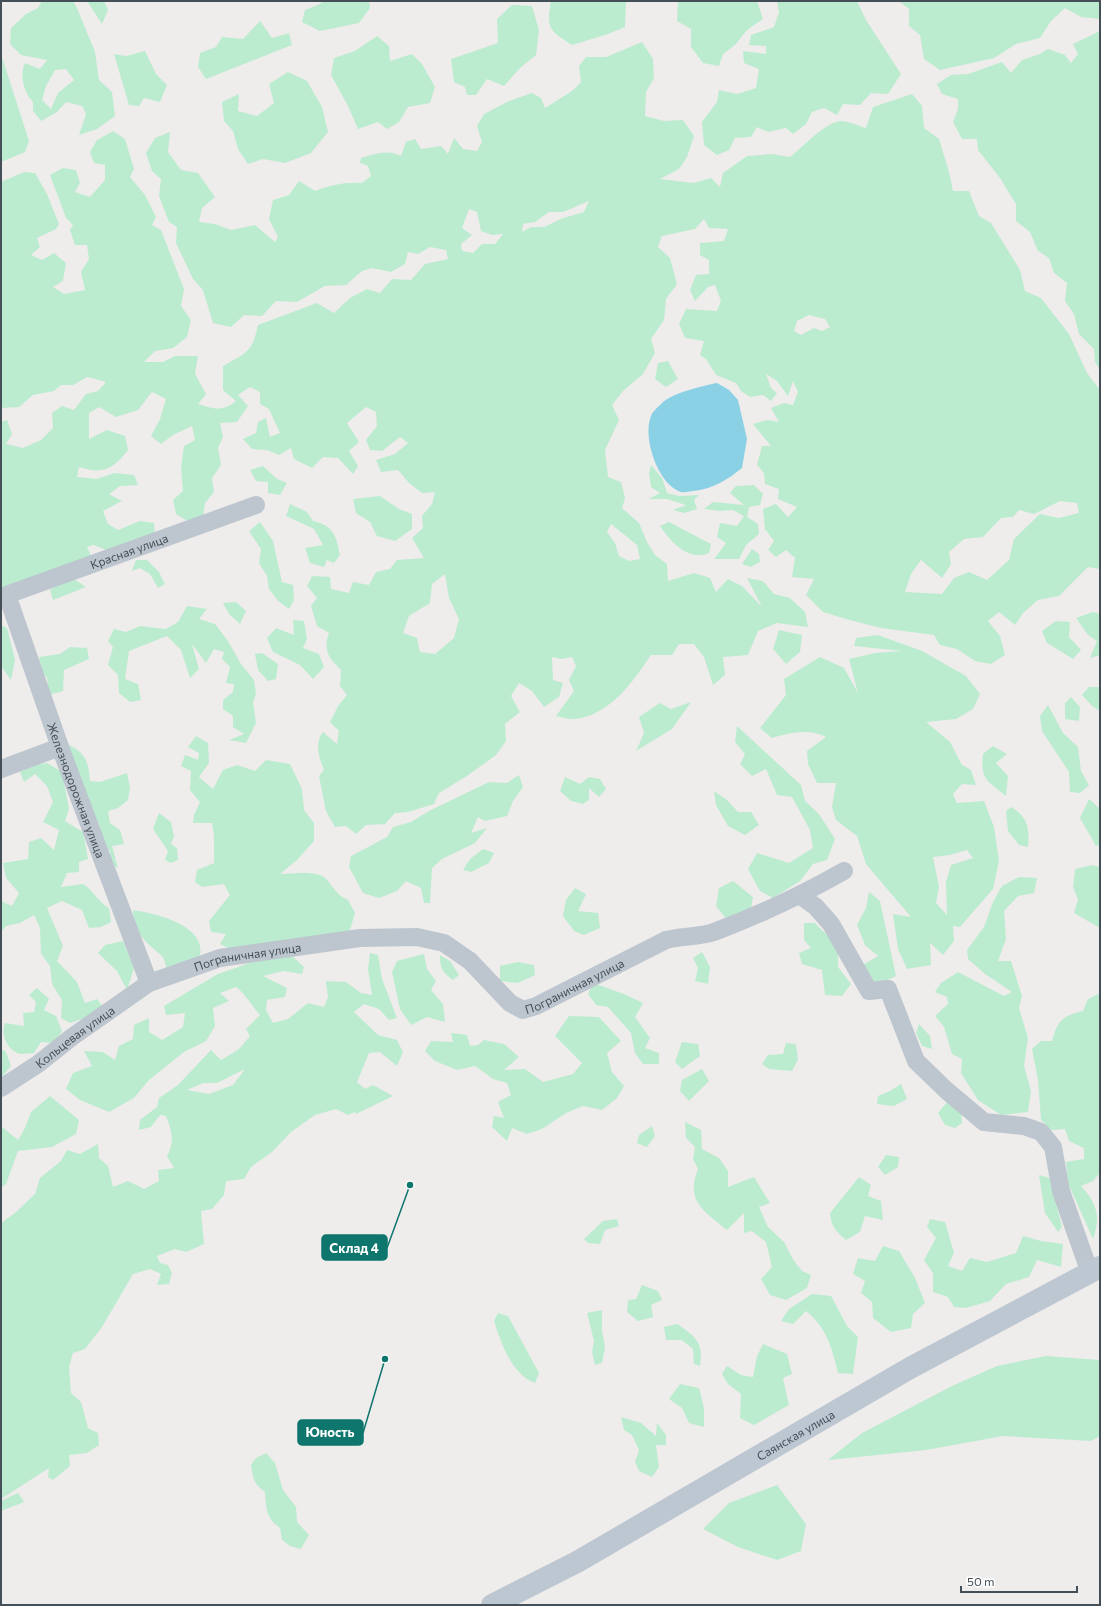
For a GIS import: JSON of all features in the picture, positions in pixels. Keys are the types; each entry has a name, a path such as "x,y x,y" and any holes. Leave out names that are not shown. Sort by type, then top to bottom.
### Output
{"street":[{"name":"Красная улица","path":"4,596 256,505"},
{"name":"Железнодорожная улица","path":"4,596 149,983"},
{"path":"1,769 60,747"},
{"name":"Пограничная улица","path":"149,983 220,958 360,938 418,937 444,943 470,961 510,1003 522,1010 536,1006 666,940 680,936 712,932 801,896 844,871"},
{"path":"801,896 816,907 831,924 869,991 888,989 916,1060 946,1090 984,1122 1024,1126 1041,1132 1053,1147 1061,1191 1095,1270"},
{"name":"Кольцевая улица","path":"1,1088 38,1064 72,1036 149,983"},
{"name":"Саянская улица","path":"492,1605 577,1562 910,1368 1095,1270"}],"green space":[{"path":"42,1 73,1 77,8 95,52 99,80 112,92 115,116 97,129 79,135 86,114 82,106 66,102 57,112 41,121 33,111 33,102 27,94 23,84 23,68 25,63 40,69 47,60 21,55 10,44 11,28 26,14 38,8","holes":["66,69 74,80 58,93 51,109 42,100 46,86 55,70"]},
{"path":"87,1 104,1 108,10 102,24"},
{"path":"323,1 369,1 370,8 359,23 320,31 302,22 305,10 320,4"},
{"path":"551,1 626,1 625,27 572,45 558,36 551,28 549,17"},
{"path":"678,1 757,1 763,19 747,30 735,45 723,54 719,66 703,63 691,47 691,29 677,21"},
{"path":"777,1 857,1 866,20 901,74 888,94 871,93 860,105 843,104 837,115 824,108 812,112 806,124 793,134 786,128 768,132 757,127 751,137 735,138 729,150 717,155 704,145 702,122 717,102 719,90 737,94 756,88 759,69 744,63 743,51 766,54 766,46 749,45 751,35 774,27 779,12"},
{"path":"899,1 1100,1 1100,19 1081,17 1065,8 1051,21 1040,38 1016,44 994,58 940,70 924,59 920,35 909,26 909,9"},
{"path":"512,5 532,6 539,30 536,55 521,67 504,86 487,79 476,95 467,95 465,87 454,82 451,59 498,43 497,19"},
{"path":"260,21 272,38 289,33 292,45 206,79 198,67 200,53 216,47 222,37 243,39"},
{"path":"1100,31 1100,370 1095,362 1094,349 1079,334 1074,314 1065,301 1067,283 1054,273 1049,258 1038,251 1030,232 1016,221 1016,204 1000,178 978,150 977,139 962,139 953,122 958,109 958,99 942,94 937,84 951,75 968,74 1002,62 1011,73 1022,60 1040,54 1048,49 1065,55 1071,63 1078,54 1073,44"},
{"path":"377,36 389,46 390,61 412,54 422,64 435,87 430,103 408,107 399,122 387,129 378,122 358,129 348,106 331,75 334,58 355,51"},
{"path":"642,42 653,59 654,78 646,92 645,116 664,121 683,120 694,136 687,157 679,169 660,179 694,183 711,178 720,187 723,173 747,156 772,154 790,157 821,130 835,122 841,121 866,128 873,107 912,94 922,106 924,128 939,139 953,191 969,191 979,216 991,223 1020,270 1025,291 1041,298 1069,334 1087,373 1100,390 1100,569 1088,567 1059,596 1038,600 1023,613 1015,625 999,612 988,621 1000,636 1005,655 991,664 975,661 957,649 940,645 934,635 881,628 823,612 806,595 814,579 792,577 795,558 786,550 776,557 768,550 774,541 765,529 763,509 776,504 788,517 797,507 778,499 779,489 765,484 764,473 757,465 762,446 771,446 753,424 767,420 779,422 771,408 784,403 793,405 798,392 793,381 788,396 777,381 766,374 771,388 777,393 771,401 763,395 750,397 741,391 736,383 716,375 706,359 700,355 704,341 685,338 679,324 686,309 717,311 721,301 715,285 708,287 695,301 690,290 696,275 709,274 709,260 700,255 700,243 724,241 728,229 709,228 704,219 695,229 662,236 658,247 670,258 677,284 666,299 664,320 651,339 655,353 643,374 623,391 612,405 619,420 605,450 608,477 621,482 625,498 622,508 639,523 647,542 655,555 667,564 668,581 694,573 710,578 716,592 728,579 742,586 762,607 747,578 763,581 774,594 790,598 805,612 808,627 777,623 758,631 748,655 723,657 725,675 713,685 704,657 694,644 679,644 672,655 651,655 628,686 610,704 588,716 575,719 556,716 574,691 569,680 576,666 572,657 562,659 552,657 553,680 563,683 559,697 544,707 532,691 519,683 511,696 520,712 505,724 506,741 496,755 467,776 439,793 434,804 408,812 395,813 385,824 366,825 356,834 346,826 335,827 326,811 319,776 324,770 320,761 318,746 320,736 323,732 337,744 339,731 330,722 338,706 347,695 340,686 341,670 333,662 328,653 327,639 329,633 317,626 311,606 317,598 307,586 312,576 330,577 331,589 349,593 353,582 369,585 376,572 390,569 397,560 424,558 412,538 423,528 422,516 432,504 435,492 422,493 409,483 398,470 381,472 376,460 395,454 408,443 400,437 382,451 370,450 366,440 377,426 376,412 366,407 347,423 359,442 349,451 358,466 353,474 338,458 323,457 312,468 294,459 291,448 279,455 267,450 252,449 243,439 256,433 258,422 266,418 270,437 280,433 269,409 260,404 260,392 250,387 238,395 248,406 237,422 220,423 223,437 218,448 221,465 212,478 214,492 205,503 203,517 189,522 176,514 173,500 183,491 181,468 184,446 195,440 192,426 173,435 161,444 151,436 160,419 166,399 152,392 138,410 116,417 99,407 89,413 89,439 107,430 125,436 128,450 123,457 107,469 95,470 79,467 77,477 97,479 114,473 134,475 138,485 120,486 109,494 122,501 103,511 108,524 118,530 140,521 154,523 155,536 131,540 120,547 106,550 94,545 87,547 92,558 1,589 1,422 7,420 12,434 6,444 23,448 41,440 53,428 52,413 62,406 74,410 86,394 98,391 106,382 87,377 73,385 61,385 54,391 33,395 19,407 1,408 1,182 24,172 35,173 47,194 59,224 56,229 37,238 40,247 31,255 42,260 54,253 66,263 63,281 53,287 64,294 85,290 81,272 89,259 87,245 75,245 70,230 73,225 66,218 50,175 63,168 76,170 80,183 75,192 90,197 105,180 105,165 94,163 90,152 97,140 113,131 125,139 134,169 130,177 145,195 156,217 152,225 161,230 184,289 181,306 191,320 187,337 173,348 155,351 144,362 163,362 175,356 198,356 195,374 206,394 198,404 213,408 222,408 236,401 223,390 223,366 243,355 247,351 256,334 258,325 317,303 334,313 350,298 367,289 380,293 392,279 411,280 425,264 448,259 446,250 430,247 418,254 408,252 405,264 391,272 372,268 362,271 346,285 325,286 297,302 276,301 262,316 244,315 231,327 213,323 203,290 193,279 176,243 177,227 169,222 159,196 161,179 152,171 146,153 155,138 170,132 168,152 181,170 198,173 215,197 202,208 199,222 215,224 231,230 255,225 275,242 278,237 269,219 273,200 289,195 299,181 315,191 338,184 362,183 371,176 368,166 360,163 361,158 386,153 401,156 406,142 415,139 421,149 441,146 448,154 454,138 463,149 477,151 482,142 477,126 484,114 509,101 532,93 541,98 545,108 572,91 581,82 579,66 586,57 606,57","holes":["589,201 584,212 563,218 544,227 531,227 522,232 523,224 535,222 549,212 563,212","469,209 477,212 481,231 492,235 503,234 495,244 482,244 473,253 462,251 461,244 472,235 462,228","809,315 825,319 830,327 822,331 814,328 801,335 794,331 797,321","1060,501 1077,503 1079,513 1059,518 1040,514 1014,539 1009,560 987,580 969,572 954,578 942,594 905,592 911,574 921,560 942,578 951,564 949,552 964,539 983,537 1001,518 1013,517 1019,510 1034,514","611,524 637,545 640,559 629,561 619,556 615,543 607,532","445,574 449,598 459,619 454,638 435,654 420,652 417,638 403,633 409,616 430,603 432,584"]},
{"path":"145,51 156,74 167,85 160,102 144,98 139,106 129,105 114,54 126,56"},
{"path":"1,54 29,141 25,152 1,162"},
{"path":"288,72 307,81 322,107 328,132 311,153 285,163 263,159 248,164 238,149 233,131 224,121 222,102 239,94 238,111 257,116 274,103 269,84"},
{"path":"668,361 678,379 666,387 655,379 658,363"},
{"path":"651,465 662,478 667,493 679,496 699,495 694,500 697,509 684,513 673,510 686,505 667,499 649,499 660,493 651,487 649,474"},
{"path":"263,466 277,479 287,483 280,495 268,493 268,482 256,481 250,470"},
{"path":"754,485 763,494 760,505 749,507 747,517 758,524 759,534 746,545 739,559 714,559 726,543 717,537 720,523 737,526 744,516 733,510 720,511 704,509 713,502 744,505 730,493 736,486"},
{"path":"380,496 399,509 412,514 412,529 395,541 377,536 370,522 356,513 353,499"},
{"path":"290,504 307,512 313,521 326,526 333,532 340,555 334,563 327,560 324,567 310,563 305,548 323,545 314,529 286,516"},
{"path":"260,522 273,541 282,582 293,585 294,600 289,609 278,601 269,589 267,576 259,563 261,549 249,531"},
{"path":"669,522 711,544 709,553 694,555 674,544 660,526"},
{"path":"752,549 759,554 760,562 751,567 742,564"},
{"path":"136,560 147,560 159,572 165,584 158,588 150,574 140,568 132,571"},
{"path":"74,579 86,587 53,600 50,590 65,581"},
{"path":"236,602 246,611 240,624 229,614 223,603"},
{"path":"187,606 207,609 199,619 215,624 228,641 241,664 254,680 256,694 253,702 256,723 246,743 229,740 244,734 233,727 233,716 223,709 223,700 233,692 234,684 226,683 230,667 222,659 224,652 214,649 206,663 192,644 199,669 190,678 181,650 167,636 129,651 125,679 138,684 141,700 130,702 119,693 118,675 108,665 113,647 108,641 114,629 126,632 140,626 166,629 178,622"},
{"path":"1093,612 1100,614 1100,655 1090,658 1097,641 1088,635 1076,618"},
{"path":"293,620 304,621 307,639 303,648 319,654 324,667 313,679 300,665 273,652 267,638 276,628 294,635"},
{"path":"1056,621 1070,622 1069,637 1081,650 1073,659 1047,643 1042,631"},
{"path":"1,625 7,628 15,660 11,680 1,666"},
{"path":"779,630 802,635 800,652 786,664 773,649"},
{"path":"878,635 922,651 966,676 980,694 973,709 956,719 926,722 950,742 962,765 971,770 976,785 962,784 953,794 957,803 984,801 994,827 999,861 993,889 960,927 953,926 954,941 943,955 930,943 931,965 907,969 898,949 893,914 911,917 866,864 857,836 836,820 832,807 836,783 817,783 808,764 807,751 826,737 820,734 799,732 772,738 760,728 786,695 784,679 820,657 844,668 858,693 849,659 875,653 902,651 854,646 856,638","holes":["967,850 973,858 951,865 946,882 947,915 936,903 939,887 933,857 950,855"]},
{"path":"70,647 87,648 89,659 64,670 63,691 49,695 47,678 42,672 39,657 60,654"},
{"path":"262,653 278,664 276,679 268,681 258,670 255,654"},
{"path":"1089,687 1100,687 1100,711 1092,706 1082,695"},
{"path":"1071,697 1080,707 1079,721 1065,719 1065,703"},
{"path":"691,702 672,729 636,751 644,733 639,717 660,703 671,709"},
{"path":"1048,705 1063,733 1078,747 1081,771 1089,785 1080,793 1070,792 1069,772 1042,731 1040,716"},
{"path":"737,726 801,785 805,801 819,814 835,839 827,860 813,864 800,881 773,898 760,891 748,869 757,853 789,863 813,848 810,830 792,797 777,795 766,769 752,776 740,764 745,754 735,742"},
{"path":"196,736 208,743 209,763 199,777 213,789 223,770 237,765 255,771 266,760 290,764 302,789 304,810 314,823 314,841 297,860 280,874 312,873 325,878 339,894 348,900 355,913 350,930 334,935 234,951 220,944 226,934 211,932 209,921 230,895 224,884 202,887 195,882 197,870 214,863 214,836 212,823 193,823 194,815 200,802 190,790 191,771 181,766 185,755 198,760 199,753 188,747"},
{"path":"68,745 82,754 85,758 89,769 90,781 100,782 127,773 130,787 128,800 118,808 108,811 110,823 120,830 124,844 112,846 118,868 110,864 110,851 101,838 99,824 91,815"},
{"path":"993,746 1007,754 996,763 1008,776 1006,796 990,783 984,775 982,763 983,754"},
{"path":"47,763 62,772 69,809 65,821 83,832 88,859 79,862 79,872 67,873 61,887 83,884 109,908 111,922 101,927 89,928 82,910 62,901 47,908 63,946 57,961 77,982 85,1003 97,999 104,1008 88,1017 70,1023 61,1018 62,1000 52,984 50,966 41,954 40,928 34,915 20,923 6,926 1,932 1,901 12,906 19,893 6,878 3,863 28,859 29,842 41,838 54,850 59,830 43,822 53,802 47,786 35,774 24,782 20,772 31,765"},
{"path":"519,775 523,787 513,801 507,816 485,821 478,817 471,833 487,828 475,843 442,859 432,868 430,903 424,903 421,888 406,881 397,891 379,898 363,893 349,867 351,856 387,837 393,827 411,822 429,811 489,782 507,783"},
{"path":"565,777 580,784 589,777 600,779 606,789 599,797 589,788 589,800 583,804 571,801 560,791"},
{"path":"714,791 727,800 738,812 751,812 759,825 745,835 728,826 716,805"},
{"path":"1089,799 1100,809 1100,845 1096,846 1080,818"},
{"path":"1011,807 1021,814 1026,823 1028,828 1028,847 1019,845 1008,831 1006,811"},
{"path":"159,813 171,822 174,836 171,844 177,848 178,860 171,863 165,860 168,851 153,829"},
{"path":"483,849 494,853 489,863 471,872 463,870 470,859"},
{"path":"1093,865 1100,867 1100,928 1074,913 1078,899 1073,887 1075,869"},
{"path":"1019,877 1037,878 1034,893 1018,896 1004,911 1006,939 998,961 1011,961 1022,996 1019,1008 1028,1038 1024,1066 1031,1091 1028,1112 1001,1115 978,1100 961,1073 962,1059 952,1054 944,1027 935,1016 948,1004 947,997 935,992 941,983 958,972 1004,996 1012,992 985,974 968,959 967,950 984,927 993,902 1002,886"},
{"path":"733,881 753,897 751,909 726,919 716,906 719,888"},
{"path":"575,888 586,894 578,911 598,913 600,928 584,935 574,931 563,916 566,900"},
{"path":"869,892 880,901 896,976 883,982 869,981 861,966 878,956 865,945 857,925 866,908"},
{"path":"133,910 153,914 177,922 187,928 195,936 200,945 200,955 195,966 168,972 163,957 147,943 134,927"},
{"path":"804,923 815,923 838,946 838,967 851,984 842,996 825,995 822,970 802,964 799,953 811,948 804,940"},
{"path":"123,941 134,968 127,990 117,971 98,953 105,945"},
{"path":"702,952 710,967 708,984 695,981 698,968 693,958"},
{"path":"370,953 378,955 382,979 397,1018 389,1020 379,1009 364,1004 354,1012 378,1035 397,1040 403,1052 397,1066 380,1052 369,1053 357,1082 365,1089 373,1085 393,1096 356,1114 355,1112 348,1115 336,1109 315,1115 291,1132 272,1152 251,1167 244,1179 226,1181 224,1195 212,1209 201,1211 204,1244 186,1252 175,1249 157,1256 160,1263 168,1265 172,1273 169,1284 157,1285 161,1274 150,1269 133,1274 102,1327 85,1349 73,1353 69,1367 71,1393 81,1402 88,1428 98,1433 99,1445 87,1453 69,1455 70,1466 53,1480 48,1477 49,1468 1,1499 1,1223 15,1213 35,1194 40,1178 61,1161 67,1150 80,1154 98,1144 99,1158 108,1166 113,1187 128,1181 144,1189 159,1181 158,1170 174,1168 167,1156 170,1151 172,1141 170,1127 166,1116 160,1115 151,1127 139,1130 140,1120 157,1107 159,1098 178,1085 211,1050 221,1060 238,1050 250,1036 246,1029 260,1015 236,987 220,993 229,1001 213,1008 215,1026 206,1041 184,1052 149,1080 134,1098 109,1112 80,1100 66,1089 73,1073 92,1066 84,1051 103,1052 115,1060 119,1046 133,1039 134,1025 149,1018 149,1032 162,1040 183,1027 185,1013 166,1015 164,1006 218,974 267,957 292,956 304,967 302,974 283,971 263,976 287,988 285,997 267,1000 266,1010 273,1023 288,1019 308,1003 324,1007 328,997 326,981 346,982 361,993 372,995 368,969","holes":["245,1069 233,1085 209,1094 187,1090 203,1083 217,1083"]},
{"path":"424,954 427,969 436,981 431,990 443,1004 445,1022 427,1017 411,1025 400,1009 392,972 397,961"},
{"path":"440,955 450,961 459,975 453,980 446,975 442,969"},
{"path":"518,962 534,965 535,975 518,983 500,981 500,966"},
{"path":"593,983 624,994 643,1003 635,1017 650,1038 645,1048 659,1053 659,1064 643,1064 635,1053 631,1033 608,1007 596,1005 588,994"},
{"path":"37,988 49,999 44,1010 56,1016 62,1031 54,1043 41,1042 34,1053 16,1053 12,1050 4,1038 5,1023 24,1026 23,1013 34,1012 36,1002 29,995"},
{"path":"1100,993 1100,1173 1093,1181 1081,1186 1091,1198 1096,1211 1097,1224 1093,1239 1068,1183 1066,1162 1084,1159 1084,1148 1069,1141 1065,1129 1051,1130 1041,1120 1038,1080 1032,1049 1041,1041 1052,1041 1056,1028 1062,1020 1070,1015 1083,1011 1088,999"},
{"path":"569,1016 599,1017 621,1041 607,1053 612,1072 624,1086 617,1098 602,1110 583,1106 566,1113 542,1129 527,1134 512,1128 507,1141 492,1127 494,1116 504,1118 498,1102 511,1095 507,1083 493,1079 475,1066 457,1070 435,1061 425,1051 431,1041 453,1042 451,1033 467,1035 470,1046 478,1045 484,1040 504,1044 519,1057 504,1070 525,1069 543,1082 573,1074 582,1063 555,1036"},
{"path":"919,1024 930,1036 932,1049 922,1046 916,1033"},
{"path":"682,1042 698,1044 700,1056 682,1069 675,1062"},
{"path":"786,1043 796,1044 798,1060 792,1071 769,1069 762,1064 768,1055 783,1054"},
{"path":"1,1049 6,1052 11,1066 1,1078"},
{"path":"702,1069 709,1081 689,1101 680,1091 682,1080"},
{"path":"901,1084 907,1099 894,1106 877,1104 878,1096"},
{"path":"50,1096 79,1120 76,1134 52,1147 18,1151 6,1184 1,1188 1,1126 18,1140 25,1128 31,1112"},
{"path":"948,1101 961,1109 962,1123 955,1128 945,1125 938,1113"},
{"path":"685,1122 701,1130 702,1149 719,1158 728,1171 728,1187 754,1177 770,1203 759,1207 768,1227 784,1242 794,1261 802,1271 811,1275 807,1288 786,1300 770,1295 761,1279 772,1267 766,1242 752,1231 744,1233 744,1213 727,1230 704,1211 695,1197 694,1189 698,1169 693,1159 695,1147 686,1138"},
{"path":"652,1126 655,1136 647,1147 637,1143 639,1135"},
{"path":"886,1155 899,1157 898,1167 885,1175 878,1167"},
{"path":"1039,1175 1050,1178 1062,1227 1058,1232 1045,1213"},
{"path":"859,1177 871,1185 868,1196 881,1201 883,1220 865,1216 860,1232 846,1240 835,1228 830,1213"},
{"path":"617,1219 619,1226 605,1230 600,1244 588,1243 584,1239 603,1221"},
{"path":"930,1219 945,1222 954,1253 948,1266 962,1271 970,1258 987,1262 1016,1253 1023,1236 1041,1241 1063,1244 1061,1267 1037,1260 1029,1277 1006,1284 990,1301 966,1308 954,1307 948,1297 933,1292 933,1273 924,1260 936,1238 927,1227"},
{"path":"883,1246 899,1251 915,1278 925,1303 913,1314 911,1328 891,1332 873,1318 872,1302 861,1293 865,1281 853,1274 858,1258 875,1261"},
{"path":"642,1285 658,1291 662,1300 651,1305 653,1317 638,1321 627,1312 628,1300 636,1299"},
{"path":"812,1294 831,1296 847,1326 858,1337 853,1374 838,1373 831,1347 824,1331 806,1311 793,1324 781,1321 789,1309"},
{"path":"602,1310 602,1331 605,1347 602,1363 595,1365 592,1352 594,1341 587,1313"},
{"path":"498,1313 508,1316 539,1373 535,1383 520,1373 508,1357 494,1321"},
{"path":"677,1324 689,1332 697,1340 701,1351 700,1366 694,1364 693,1349 682,1340 666,1340 664,1327"},
{"path":"763,1344 787,1354 792,1374 783,1378 789,1405 754,1425 740,1418 741,1394 728,1384 722,1374 727,1366 741,1375 753,1377 757,1356"},
{"path":"1046,1356 1100,1360 1100,1436 1091,1441 1003,1436 926,1450 828,1460 862,1433 952,1386 997,1366"},
{"path":"680,1384 699,1388 704,1408 704,1427 689,1423 682,1408 669,1399"},
{"path":"621,1417 641,1423 656,1436 657,1423 666,1435 666,1445 656,1445 659,1467 652,1477 639,1471 635,1462 639,1450 632,1435 624,1430"},
{"path":"266,1453 275,1463 283,1490 296,1507 297,1522 309,1535 301,1549 290,1546 282,1540 280,1528 269,1516 265,1492 256,1484 253,1478 251,1465 256,1458"},
{"path":"777,1485 806,1524 801,1551 777,1560 738,1547 703,1529 729,1503"},
{"path":"18,1493 24,1502 1,1511 1,1501"}],"water":[{"path":"717,383 729,390 738,400 747,439 742,468 725,480 713,486 700,490 681,492 673,488 665,480 654,459 650,447 649,436 651,416 661,404 672,396 688,390"}],"place":[{"name":"Склад 4","path":"410,1185"},
{"name":"Юность","path":"385,1359"}]}
